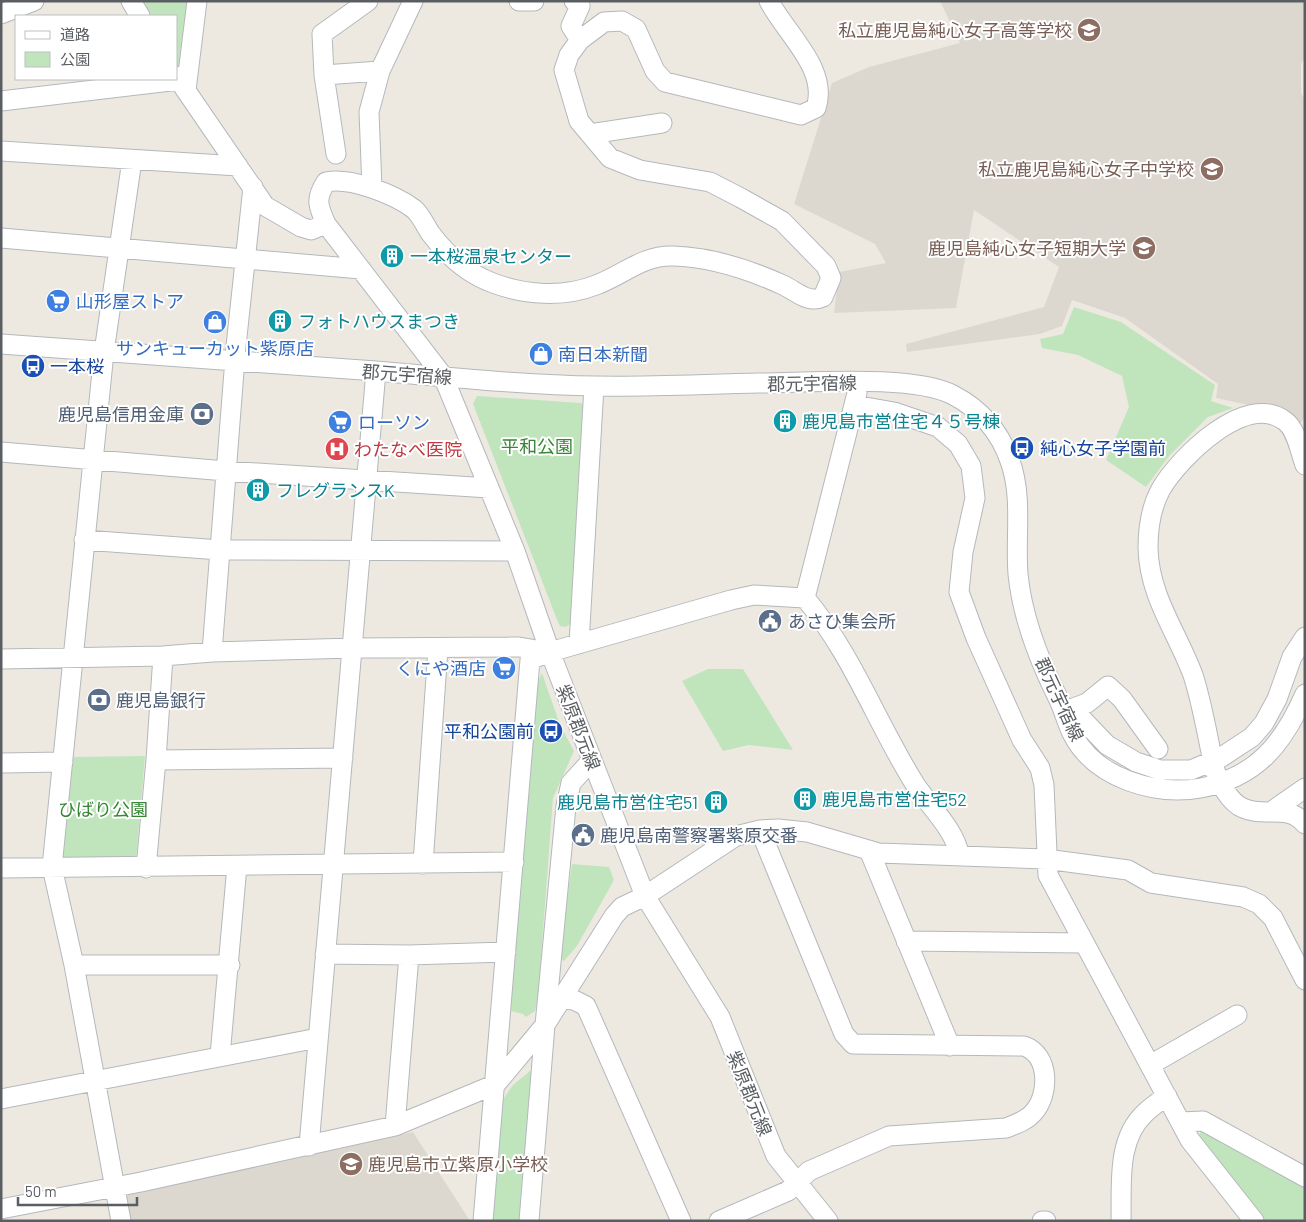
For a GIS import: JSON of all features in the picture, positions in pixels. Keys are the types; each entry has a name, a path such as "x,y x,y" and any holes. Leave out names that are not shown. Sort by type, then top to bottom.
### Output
{"street":[{"path":"1,14 34,1"},
{"path":"131,1 139,15"},
{"path":"197,1 180,82 265,206 301,228 311,230 326,224"},
{"path":"336,154 324,75 322,34 368,1"},
{"path":"413,1 380,71 369,112 372,188 415,210 445,251 472,273 513,290 545,294 574,292 597,285 641,262 673,256 732,266 782,284 808,299 816,300 824,297 831,278 826,266 782,221 710,182 640,170 610,158 579,121 564,70 569,55 580,40 604,22 622,21 636,29 655,71 664,82 801,115 816,108 820,96 814,72 769,1"},
{"path":"519,1 534,1"},
{"path":"574,1 580,6 571,26 580,40"},
{"path":"324,75 380,71"},
{"path":"1,101 180,82"},
{"path":"590,134 662,123"},
{"path":"1,151 238,166"},
{"path":"121,1221 74,965 52,867 104,352 132,160"},
{"name":"紫原郡元線","path":"372,188 338,180 326,182 319,192 318,206 326,224 443,376 514,551 550,652 645,896 720,1017 776,1156 828,1221"},
{"path":"212,652 234,361 253,188"},
{"path":"1,238 244,257 361,269"},
{"name":"郡元宇宿線","path":"1,344 594,386 859,382 929,386 950,393 986,420 999,435 1016,482 1018,577 1030,629 1047,677 1065,711 1073,734 1081,747 1096,762 1126,780 1144,787 1177,791 1220,784 1238,777 1268,755 1289,729 1305,694"},
{"path":"309,1146 376,371"},
{"path":"805,598 859,382"},
{"path":"579,644 594,386"},
{"path":"854,405 894,412 938,427 958,444 971,466 975,498 962,552 959,592 976,638 1022,740 1040,768 1044,785 1048,875 1082,943 1190,1140 1254,1221"},
{"path":"1305,465 1292,430 1286,421 1266,414 1252,414 1219,428 1171,473 1153,506 1148,549 1151,577 1157,600 1193,675 1220,784 1231,799 1242,808 1262,812 1290,812 1305,824"},
{"path":"1,452 489,488"},
{"path":"84,540 220,550 514,551"},
{"path":"483,1221 496,1084 530,660 550,652 731,600 754,595 805,598 816,611 853,672 913,782 957,841 958,854"},
{"path":"1065,711 1084,721 1107,745 1145,766 1178,771 1191,770 1235,750 1252,737 1264,723 1277,699 1292,657 1305,637"},
{"path":"1,659 73,656 163,656 212,652 353,648 519,647 550,652"},
{"path":"423,864 438,648"},
{"path":"146,868 163,656"},
{"path":"1065,711 1087,703 1108,686 1122,699 1158,749"},
{"path":"156,760 343,758"},
{"path":"529,1221 566,806 571,783 592,760"},
{"path":"1,763 63,762"},
{"path":"1272,811 1305,788"},
{"path":"1,1209 116,1187 396,1126 496,1084 545,1025 614,916 622,907 645,896 736,836 760,830 807,832 879,853 958,854 1046,859 1128,870 1151,883 1243,897 1259,904 1274,918 1305,980"},
{"path":"719,1221 788,1191 809,1171 890,1136 1006,1128 1021,1122 1033,1114 1042,1099 1045,1082 1044,1071 1035,1051 1024,1046 853,1044 844,1034 760,830"},
{"path":"870,850 950,1046"},
{"path":"1,868 146,868 514,862"},
{"path":"220,1056 230,965 237,866"},
{"path":"906,941 1082,943"},
{"path":"325,954 409,955 506,952"},
{"path":"396,1126 409,955"},
{"path":"74,965 230,965"},
{"path":"562,999 574,1000 586,1006 681,1221"},
{"path":"1150,1065 1237,1015"},
{"path":"1,1099 318,1038"},
{"path":"1121,1221 1126,1141 1144,1113 1167,1096"},
{"path":"1181,1122 1203,1122 1305,1177"}],"shaded area":[{"path":"940,1 1305,1 1305,57 1301,64 1301,93 1305,100 1305,417 1300,424 1285,412 1270,406 1248,405 1216,398 1218,384 1125,318 1072,300 1062,326 1040,334 907,352 906,344 1044,307 1059,267 974,210 956,308 834,313 839,272 886,263 875,244 794,204 832,83 869,67 960,43"},
{"name":"鹿児島市立紫原小学校","path":"413,1132 470,1221 127,1221 123,1196"}],"green space":[{"path":"138,1 192,1 184,65 178,68 178,15 146,15"},
{"path":"1074,307 1121,322 1215,385 1211,401 1233,408 1208,417 1169,456 1146,487 1106,460 1129,407 1122,376 1078,355 1042,348 1040,339 1063,334"},
{"name":"平和公園","path":"477,396 581,403 585,405 570,624 566,627 560,626 558,622 473,404"},
{"path":"708,669 743,669 793,750 749,745 723,751 682,681"},
{"path":"542,673 560,725 574,751 553,798 538,997 535,1011 526,1017 523,1014 511,1011 519,854 535,688"},
{"name":"ひばり公園","path":"145,756 136,860 62,859 69,757"},
{"path":"572,864 609,867 614,880 577,946 564,961 559,958"},
{"path":"530,1071 535,1073 522,1221 490,1221 502,1101 513,1085"},
{"path":"1202,1129 1305,1184 1305,1221 1264,1221 1198,1137"}],"place":[{"name":"私立鹿児島純心女子高等学校","path":"1089,30"},
{"name":"私立鹿児島純心女子中学校","path":"1212,169"},
{"name":"鹿児島純心女子短期大学","path":"1144,248"},
{"name":"一本桜温泉センター","path":"392,256"},
{"name":"山形屋ストア","path":"58,301"},
{"name":"フォトハウスまつき","path":"280,321"},
{"name":"サンキューカット紫原店","path":"215,322"},
{"name":"南日本新聞","path":"541,354"},
{"name":"一本桜","path":"33,366"},
{"name":"鹿児島信用金庫","path":"202,414"},
{"name":"鹿児島市営住宅４５号棟","path":"785,421"},
{"name":"ローソン","path":"340,422"},
{"name":"純心女子学園前","path":"1022,448"},
{"name":"わたなべ医院","path":"337,449"},
{"name":"フレグランスK","path":"258,490"},
{"name":"あさひ集会所","path":"770,621"},
{"name":"くにや酒店","path":"504,668"},
{"name":"鹿児島銀行","path":"99,700"},
{"name":"平和公園前","path":"551,731"},
{"name":"鹿児島市営住宅52","path":"805,799"},
{"name":"鹿児島市営住宅51","path":"716,802"},
{"name":"鹿児島南警察署紫原交番","path":"583,835"},
{"name":"鹿児島市立紫原小学校","path":"351,1164"}]}
